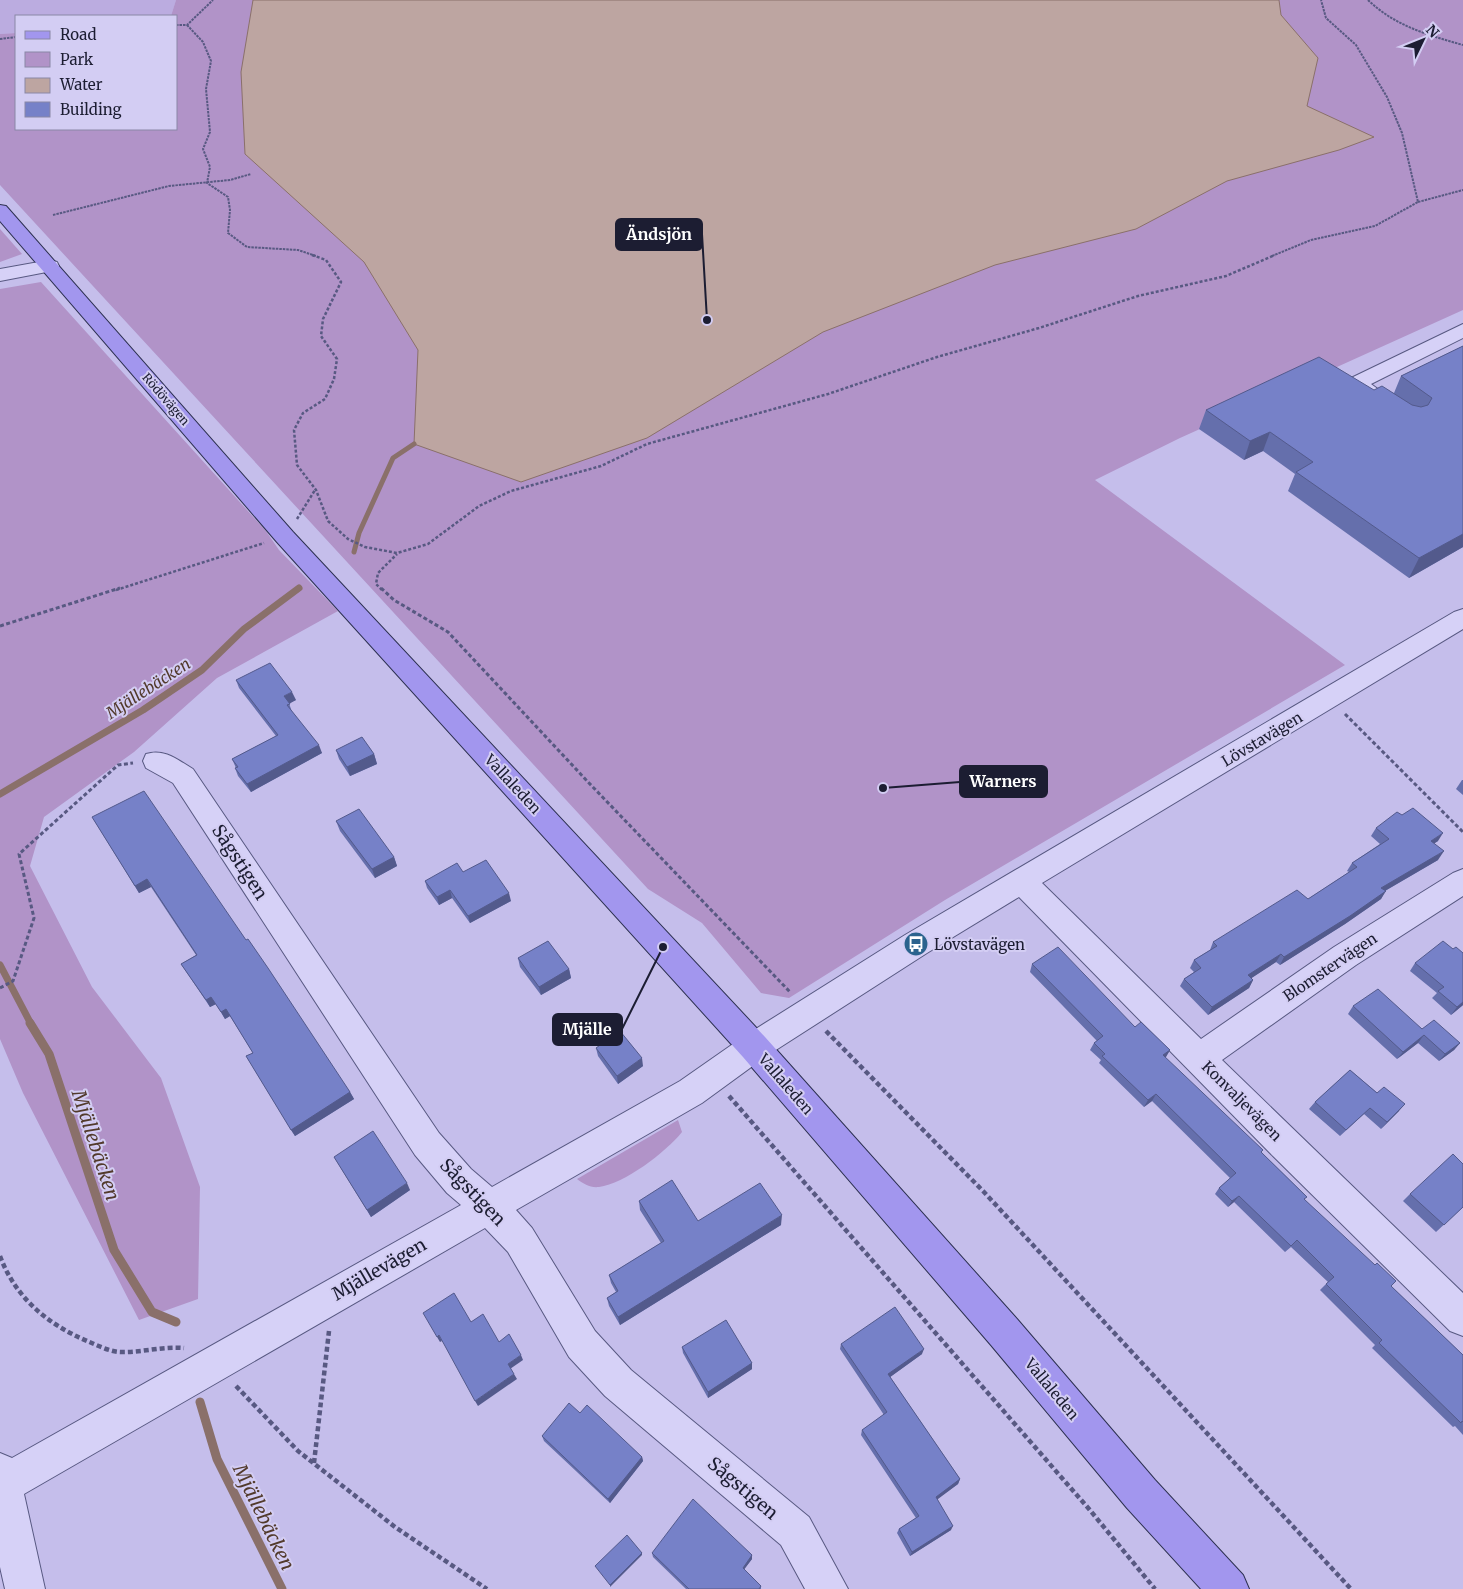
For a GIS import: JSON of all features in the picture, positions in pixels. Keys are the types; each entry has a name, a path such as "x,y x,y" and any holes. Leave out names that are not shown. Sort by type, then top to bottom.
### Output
{"main road":[{"name":"Rödövägen","path":"0,210 285,537 333,587"},
{"name":"Vallaleden","path":"333,587 754,1047 1004,1332 1141,1494 1229,1589"}],"street":[{"path":"0,275 50,266"},
{"path":"1403,413 1356,383 1463,330"},
{"name":"Lövstavägen","path":"754,1047 916,944 1463,618"},
{"name":"Sågstigen","path":"156,761 183,776 427,1144 458,1181 488,1206 520,1240 582,1344 618,1383 795,1531 828,1589"},
{"name":"Blomstervägen","path":"1200,1058 1345,956 1463,881"},
{"name":"Konvaljevägen","path":"1022,882 1463,1318"},
{"name":"Mjällevägen","path":"1,1481 215,1364 333,1296 712,1077 754,1047"},
{"path":"1,1481 25,1589"}],"path":[{"path":"178,25 187,25 213,0"},
{"path":"1321,0 1321,11 1333,27 1360,49 1383,89 1405,144 1411,182 1418,202"},
{"path":"1368,0 1376,9 1403,26 1463,45"},
{"path":"187,25 204,42 211,61 206,89 210,132 203,149 210,167 207,183"},
{"path":"0,39 15,37"},
{"path":"53,215 169,186 207,183 251,174"},
{"path":"207,183 228,198 230,210 228,233 247,247 298,250 326,260 341,282 322,319 321,336 336,359 334,379 325,399 303,413 294,430 297,465 316,490 328,521 348,539 365,547 397,553 428,544 459,523 479,506 511,491 601,466 647,444 828,394 937,356 1038,328 1138,296 1226,276 1311,240 1375,226 1418,202 1463,190"},
{"path":"0,626 285,537 316,490"},
{"path":"397,553 378,572 376,584 394,600 448,632 589,784 983,1190 1351,1589"},
{"path":"1329,699 1463,832"},
{"path":"0,988 13,981 34,918 19,854 118,765 156,761"},
{"path":"712,1077 1089,1509 1155,1589"},
{"path":"0,1256 2,1270 30,1306 72,1336 116,1352 140,1353 170,1346 198,1350 215,1364 298,1451 395,1528 487,1589"},
{"path":"314,1463 333,1296"}],"shaded area":[{"path":"0,0 176,0 171,15 15,15 15,33 0,34"}],"green space":[{"path":"176,0 1463,0 1463,310 1180,438 1095,480 1345,665 945,900 789,998 761,993 702,923 648,889 0,185 0,34 15,33 15,130 178,130 178,15 171,15"},
{"path":"0,229 22,254 0,262"},
{"path":"41,282 266,531 279,550 338,611 217,678 134,752 44,817 30,866 92,987 161,1078 200,1187 198,1299 139,1320 23,1093 0,1039 0,289"},
{"path":"678,1120 682,1132 666,1149 632,1174 609,1185 599,1187 590,1186 577,1179"}],"water":[{"path":"253,0 1279,0 1281,15 1318,58 1307,106 1374,137 1339,150 1227,181 1136,229 995,265 823,332 647,438 521,482 414,444 418,350 364,262 245,154 241,72"}],"building":[{"path":"1463,346 1463,534 1419,558 1296,472 1313,462 1270,432 1250,441 1206,410 1319,357 1374,390 1382,386 1412,405 1421,407 1428,405 1432,398 1401,376"},
{"path":"270,663 292,692 284,696 290,704 287,705 319,745 247,784 235,768 238,767 232,759 278,735 236,680"},
{"path":"362,737 374,754 347,767 336,750"},
{"path":"144,791 246,940 248,939 268,968 350,1092 291,1130 246,1056 253,1053 226,1009 221,1012 211,997 206,1000 181,964 197,955 147,879 135,886 92,817"},
{"path":"1413,808 1443,833 1431,841 1444,851 1381,888 1386,891 1350,916 1284,957 1281,954 1248,975 1253,980 1212,1007 1184,979 1201,968 1194,960 1217,946 1213,942 1297,890 1308,899 1357,867 1352,863 1389,839 1376,828 1397,812 1402,815"},
{"path":"359,809 394,857 372,869 336,821"},
{"path":"486,860 509,893 468,916 450,890 437,897 425,881 457,863 463,872"},
{"path":"548,941 569,969 539,987 518,958"},
{"path":"1443,941 1453,949 1456,947 1463,953 1463,1002 1457,1007 1438,991 1444,987 1415,963"},
{"path":"1058,947 1135,1027 1141,1022 1170,1050 1163,1055 1263,1150 1261,1152 1307,1197 1304,1199 1375,1265 1377,1263 1396,1281 1391,1286 1463,1355 1463,1422 1461,1423 1379,1343 1382,1340 1326,1284 1334,1277 1297,1240 1291,1246 1239,1196 1232,1201 1219,1188 1236,1173 1156,1094 1148,1100 1102,1056 1105,1054 1094,1043 1103,1036 1032,964"},
{"path":"1378,989 1422,1029 1434,1020 1460,1043 1445,1054 1424,1035 1403,1052 1353,1006"},
{"path":"620,1031 642,1058 617,1076 596,1048"},
{"path":"1350,1070 1377,1093 1384,1087 1405,1104 1387,1122 1370,1108 1346,1130 1315,1102"},
{"path":"373,1131 407,1183 367,1210 334,1157"},
{"path":"1453,1154 1463,1164 1463,1207 1444,1225 1410,1194"},
{"path":"672,1180 698,1221 760,1183 782,1215 618,1317 607,1298 618,1291 609,1275 664,1241 639,1201"},
{"path":"454,1293 471,1322 483,1314 499,1342 509,1334 521,1355 508,1364 514,1374 475,1401 439,1335 437,1337 423,1313"},
{"path":"895,1307 924,1349 888,1374 960,1479 936,1497 953,1526 912,1552 899,1529 919,1516 862,1430 887,1412 841,1344"},
{"path":"726,1320 752,1363 708,1392 682,1347"},
{"path":"569,1403 580,1413 587,1405 642,1457 608,1499 542,1436"},
{"path":"693,1499 752,1555 743,1568 761,1586 759,1589 689,1589 652,1553"},
{"path":"627,1535 642,1553 610,1585 595,1566"}],"waterway":[{"name":"Mjällebäcken","path":"354,552 359,533 393,458 414,444"},
{"name":"Mjällebäcken","path":"0,794 143,710 202,670 244,629 299,588 297,590"},
{"name":"Mjällebäcken","path":"0,965 31,1024"},
{"name":"Mjällebäcken","path":"30,1023 49,1054 114,1250 152,1312 176,1322"},
{"name":"Mjällebäcken","path":"200,1402 217,1459 282,1589"}],"place":[{"name":"Ändsjön","path":"707,320"},
{"name":"Warners","path":"883,788"},
{"name":"Lövstavägen","path":"916,944"},
{"name":"Mjälle","path":"663,947"}]}
